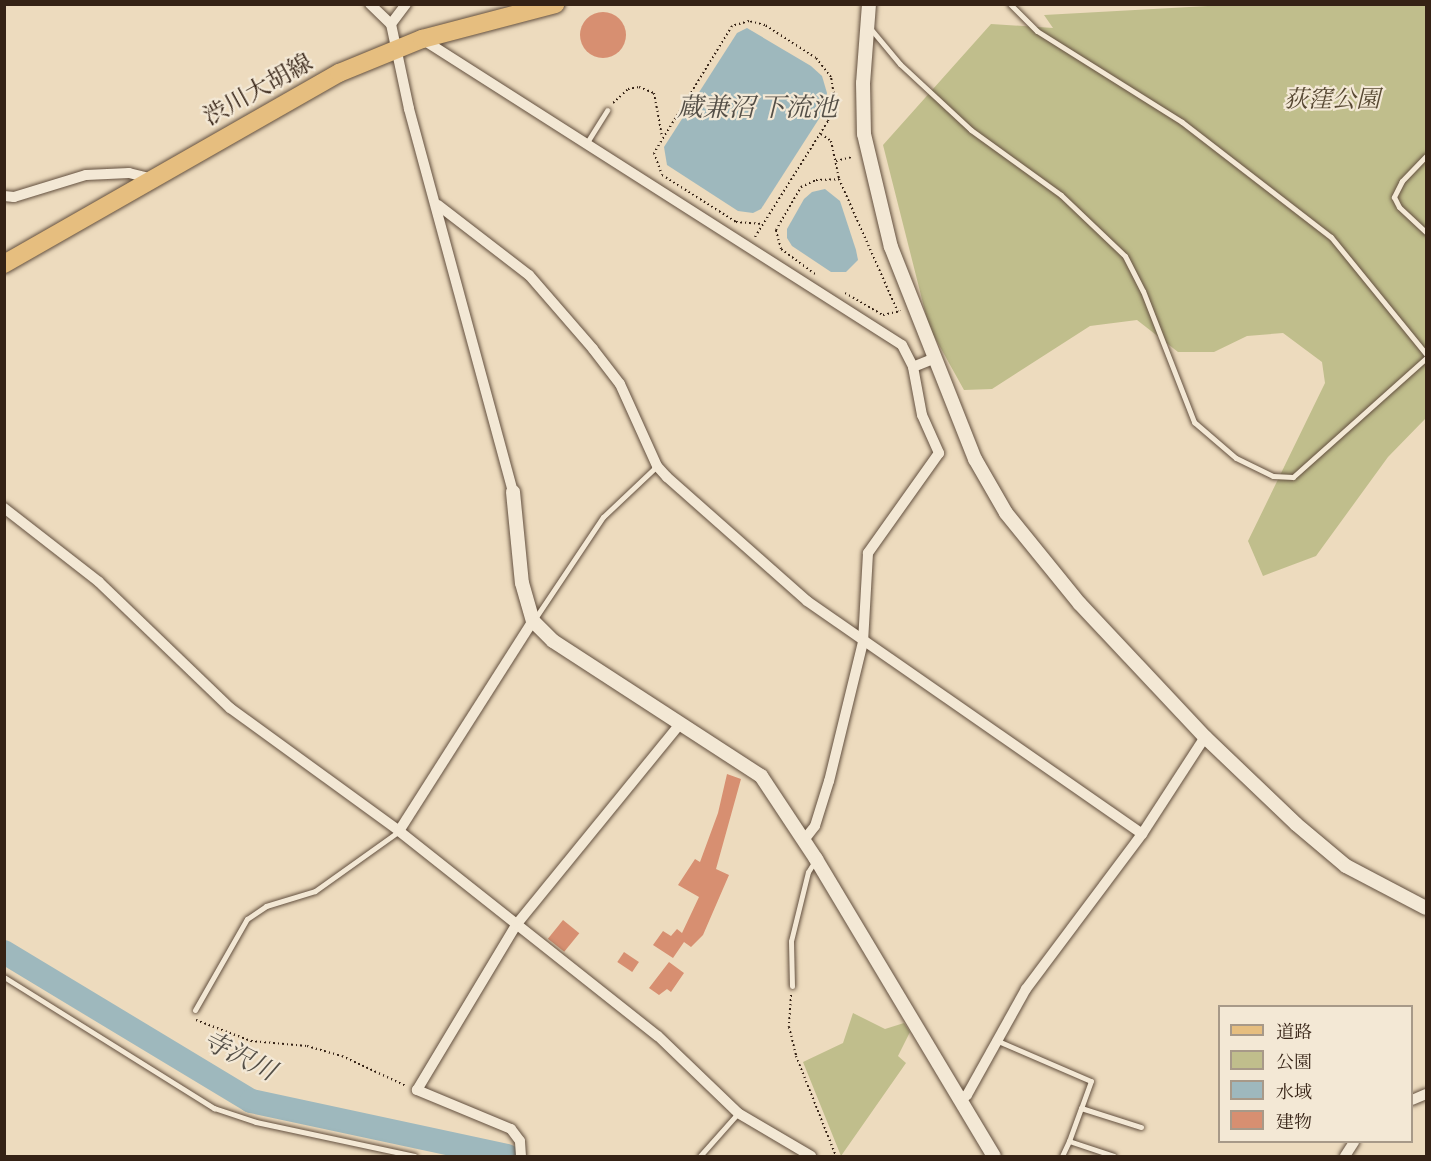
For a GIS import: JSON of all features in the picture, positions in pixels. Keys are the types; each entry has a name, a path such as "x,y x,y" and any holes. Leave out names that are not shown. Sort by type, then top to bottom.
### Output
{"main road":[{"name":"渋川大胡線","path":"4,264 299,93 422,39 555,4"}],"street":[{"path":"370,4 391,24 395,50 513,492 522,583 533,621 553,641 761,776 816,859 994,1156"},
{"path":"391,24 406,4"},
{"path":"869,4 864,134 891,247 975,459 1006,513 1080,604 1205,737 1346,866 1426,908"},
{"path":"422,39 902,345 913,367 922,415 939,453 868,553 863,642 829,782 815,826 804,840"},
{"path":"4,196 14,197 86,175 129,173 149,178"},
{"path":"438,205 530,275 620,384 657,466 807,601 1142,834"},
{"path":"913,367 934,358"},
{"path":"4,508 99,582 230,708 399,831 658,1036 738,1113 811,1156"},
{"path":"399,831 533,621"},
{"path":"522,1152 511,1129 417,1090 516,925 681,723"},
{"path":"960,1101 967,1095 1026,989 1142,834 1205,737"},
{"path":"1345,1156 1353,1143"}],"lane":[{"path":"867,25 900,64 971,130 1061,195 1125,256 1143,291 1194,422 1236,458 1273,476 1299,474 1426,356 1330,237 1182,122 1037,31 1010,4"},
{"path":"586,144 607,110"},
{"path":"1426,156 1402,181 1394,197 1399,207 1426,232"},
{"path":"533,621 603,517 657,466"},
{"path":"195,1010 247,919 266,906 315,891 399,831"},
{"path":"792,986 791,941 808,872 816,859"},
{"path":"4,977 214,1108 256,1122 414,1156"},
{"path":"997,1040 1091,1081 1062,1156"},
{"path":"1081,1108 1141,1127"},
{"path":"700,1156 738,1113"},
{"path":"1069,1142 1114,1156"}],"path":[{"path":"748,247 763,224 820,134 834,102 825,67 765,25 749,21 732,26 662,136 654,153 662,175 736,222 763,224"},
{"path":"607,110 628,89 648,89 656,98 662,136"},
{"path":"820,134 831,141 839,179 898,312"},
{"path":"836,161 852,157"},
{"path":"819,278 781,249 776,230 801,187 816,180 839,179"},
{"path":"838,289 884,315 904,310"},
{"path":"792,986 789,1027 796,1056 836,1156"},
{"path":"195,1010 194,1019 251,1041 307,1046 342,1056 417,1090"}],"green space":[{"name":"荻窪公園","path":"1226,5 1426,5 1426,418 1388,457 1316,556 1263,576 1248,541 1325,383 1322,362 1283,333 1247,336 1214,352 1178,352 1137,320 1090,326 992,389 964,390 929,327 883,145 991,24 1053,28 1044,15"},
{"path":"853,1013 885,1029 904,1023 910,1032 898,1056 906,1063 841,1156 803,1062 843,1043"}],"water":[{"name":"蔵兼沼 下流池","path":"747,28 811,66 822,76 827,93 824,111 761,209 753,213 738,211 667,165 664,147 737,33"},
{"path":"825,189 840,201 856,250 858,260 846,272 831,272 792,246 787,238 787,229 804,199 812,192"}],"building":[{"path":"603,12 619,19 626,35 619,51 603,58 587,51 580,35 587,19"},
{"path":"727,774 741,779 716,869 729,875 703,935 691,947 684,942 673,958 653,945 663,931 671,936 677,929 682,933 699,897 678,885 695,859 700,862 718,813"},
{"path":"563,920 579,933 564,952 548,939"},
{"path":"624,952 639,962 632,972 617,962"},
{"path":"669,962 684,973 671,992 667,989 659,995 649,988"}],"waterway":[{"name":"寺沢川","path":"4,952 251,1101 507,1156"}]}
